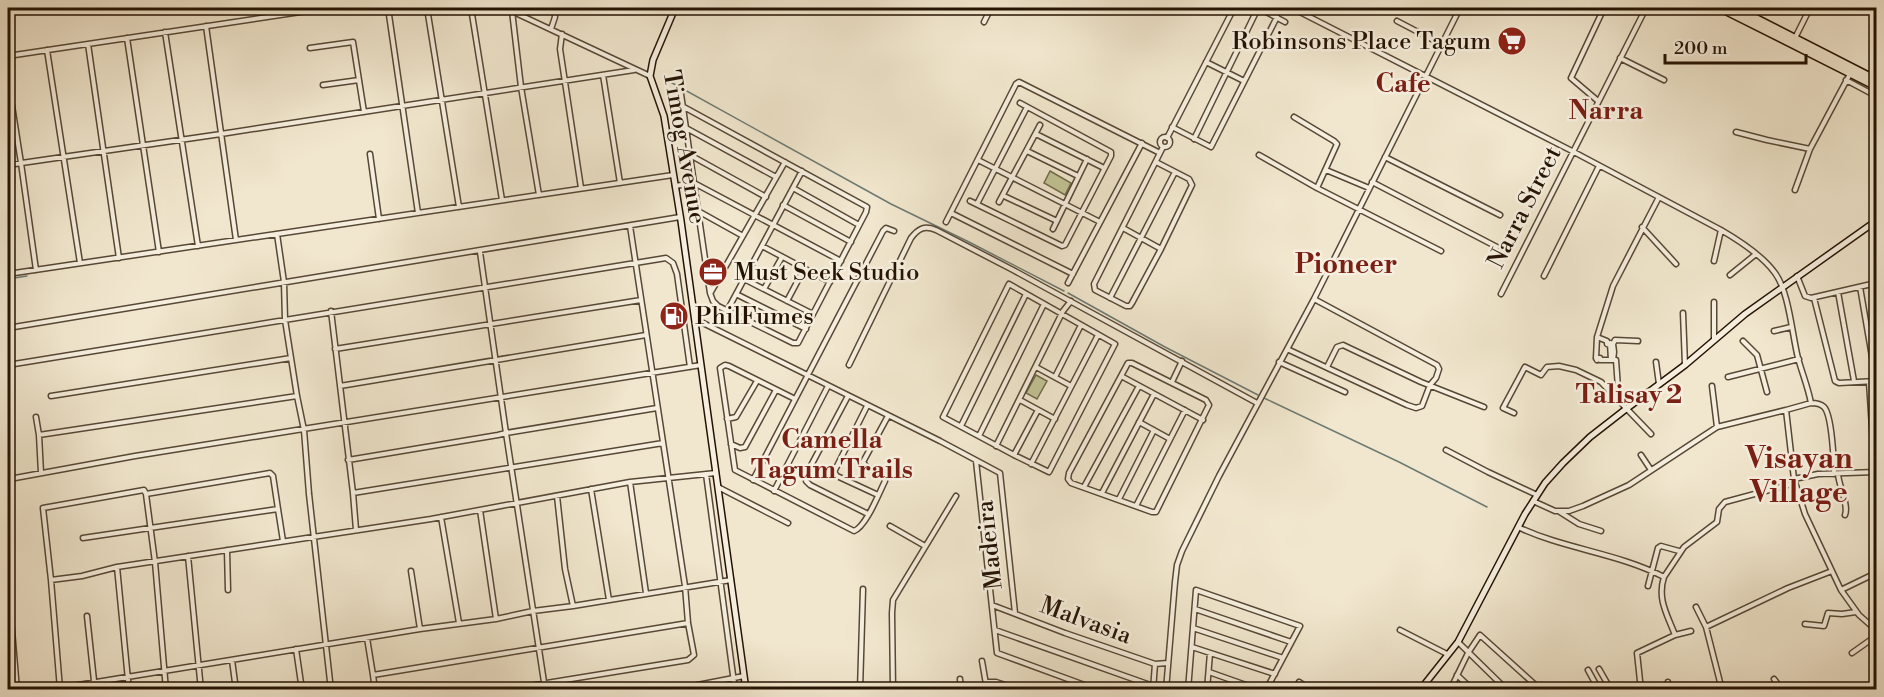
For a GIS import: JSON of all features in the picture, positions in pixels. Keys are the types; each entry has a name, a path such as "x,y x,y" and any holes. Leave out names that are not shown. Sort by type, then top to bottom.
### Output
{"highway":[{"path":"1721,8 1876,80"},
{"path":"1735,8 1795,38 1876,86"}],"main road":[{"name":"Timog Avenue","path":"675,8 653,60 650,76 664,116 675,186 746,690"},
{"path":"1420,690 1458,642 1517,527 1535,498 1563,463 1590,437 1685,365 1745,314 1876,221"}],"street":[{"path":"8,56 327,8"},
{"path":"388,8 418,213"},
{"path":"426,8 459,207"},
{"path":"471,8 502,200"},
{"path":"505,8 650,76"},
{"path":"551,29 554,22 554,8"},
{"path":"984,22 992,8"},
{"path":"1156,162 1189,179 1192,186 1131,305 1126,306 1095,290 1094,284 1163,147 1170,144 1167,138 1172,127 1234,8"},
{"path":"1194,139 1259,8 1285,22"},
{"path":"1292,8 1572,151 1734,237 1769,265 1777,275 1811,403"},
{"path":"1166,690 1179,558 1257,403 1314,299 1460,8"},
{"path":"1598,101 1570,78 1604,8"},
{"name":"Narra Street","path":"1501,294 1646,8"},
{"path":"1795,38 1810,8"},
{"path":"512,11 521,87 539,195"},
{"path":"1172,127 1211,147 1277,17"},
{"path":"1397,21 1441,44"},
{"path":"206,26 236,240"},
{"path":"165,32 198,246"},
{"path":"562,34 560,49 581,188"},
{"path":"127,38 159,252"},
{"path":"310,48 353,42 364,112"},
{"path":"88,44 119,258"},
{"path":"47,50 80,263"},
{"path":"1620,58 1664,80"},
{"path":"1206,62 1244,81"},
{"path":"8,165 634,70"},
{"path":"1795,190 1810,149 1852,70"},
{"path":"603,75 620,183"},
{"path":"8,80 36,270"},
{"path":"323,85 359,80"},
{"path":"1846,80 1876,96"},
{"path":"946,222 1019,82 1160,153"},
{"path":"681,94 682,106 710,293 714,304 794,344 799,342 860,225 867,207 682,106"},
{"path":"970,201 1062,246 1065,245 1111,156 1110,151 1020,103"},
{"path":"977,204 1027,106"},
{"path":"1294,117 1336,142 1335,150 1317,188"},
{"path":"999,202 1040,125"},
{"path":"686,128 776,177"},
{"path":"1736,132 1810,149"},
{"path":"1036,134 1104,168"},
{"path":"1068,283 1142,142"},
{"path":"1027,151 1078,176"},
{"path":"370,154 379,219"},
{"path":"690,155 766,197"},
{"path":"1258,155 1317,188 1441,251"},
{"path":"1385,157 1500,215"},
{"path":"1053,229 1087,159"},
{"path":"978,160 1100,222"},
{"path":"710,293 785,162"},
{"path":"1544,276 1599,166"},
{"path":"1326,170 1369,188"},
{"path":"727,311 802,171"},
{"path":"1110,298 1175,172"},
{"path":"8,274 673,175"},
{"path":"1372,182 1497,247"},
{"path":"675,186 694,183 841,261"},
{"path":"793,188 860,225"},
{"path":"1004,196 1057,221"},
{"path":"1613,395 1618,388 1616,360 1597,359 1597,337 1613,286 1659,197"},
{"path":"783,205 851,242"},
{"path":"698,211 743,236"},
{"path":"951,213 1073,274"},
{"path":"8,328 680,218"},
{"path":"502,690 688,660 694,655 630,226"},
{"path":"1642,227 1676,264"},
{"path":"753,480 883,231 888,228 894,231"},
{"path":"849,365 911,238 922,228 936,230 1257,403"},
{"path":"1123,228 1161,249"},
{"path":"1714,261 1721,230"},
{"path":"277,234 284,282 285,320 304,430 331,690"},
{"path":"762,246 830,282"},
{"path":"480,252 544,682"},
{"path":"1730,275 1756,254"},
{"path":"764,289 782,257"},
{"path":"8,365 666,258 673,263 677,274 690,367"},
{"path":"787,301 804,269"},
{"path":"1797,276 1805,296 1814,298 1876,283"},
{"path":"744,279 813,314"},
{"path":"1009,284 1044,304 1115,344 1049,472 942,417 1009,284"},
{"path":"1814,298 1835,381 1839,383 1876,381 1875,363 1860,287"},
{"path":"1838,292 1854,381"},
{"path":"736,294 806,329"},
{"path":"961,426 1026,294"},
{"path":"1287,349 1416,407 1422,406 1430,385 1436,378 1439,369 1437,365 1314,299"},
{"path":"334,349 641,300"},
{"path":"996,446 1069,300"},
{"path":"1714,302 1714,340"},
{"path":"979,436 1044,304"},
{"path":"331,311 356,530"},
{"path":"1683,313 1685,365"},
{"path":"695,319 976,461 997,653 1098,690"},
{"path":"1055,377 1081,325"},
{"path":"1774,331 1791,327"},
{"path":"339,386 646,335"},
{"path":"1031,464 1098,335"},
{"path":"1597,337 1612,345"},
{"path":"1612,345 1615,340 1638,341"},
{"path":"1743,341 1757,355 1767,392"},
{"path":"1327,367 1337,347 1343,345 1430,385 1484,406"},
{"path":"1612,345 1614,351 1612,360"},
{"path":"51,396 291,358"},
{"path":"1728,377 1799,359"},
{"path":"1172,382 1182,361"},
{"path":"1279,362 1345,392"},
{"path":"1656,362 1659,385"},
{"path":"1132,363 1172,382 1208,401 1209,408 1158,510 1152,512 1070,481 1069,473 1126,365 1132,363"},
{"path":"8,471 8,476 15,478 135,456 701,365"},
{"path":"795,399 729,366 722,366 720,370 735,470 856,531 868,514 885,481 885,477 863,462 888,416"},
{"path":"1514,413 1503,408 1525,367 1541,375 1547,367 1559,366 1576,370 1601,382 1651,434"},
{"path":"1036,367 1071,386"},
{"path":"1121,376 1203,420"},
{"path":"727,419 736,417 757,381"},
{"path":"1869,382 1876,445"},
{"path":"774,491 828,386"},
{"path":"1084,487 1139,386"},
{"path":"1712,386 1717,427"},
{"path":"731,444 740,448 745,447 776,390"},
{"path":"1102,493 1154,394"},
{"path":"39,435 297,396"},
{"path":"848,396 807,473 806,481 868,514"},
{"path":"1020,400 1055,419"},
{"path":"1446,450 1535,498 1550,510 1569,511 1629,485 1717,427 1811,403 1821,405 1827,413 1832,433 1836,474 1847,508 1845,515"},
{"path":"867,406 834,472 837,476 878,495"},
{"path":"348,460 657,408"},
{"path":"1014,455 1038,410"},
{"path":"1136,506 1185,410"},
{"path":"1786,410 1794,481 1805,514 1841,590 1857,612 1876,630"},
{"path":"36,417 41,473"},
{"path":"1139,422 1170,439"},
{"path":"1119,499 1154,430"},
{"path":"353,493 663,443"},
{"path":"1641,455 1651,470"},
{"name":"Madeira","path":"976,461 1000,473 1015,614"},
{"path":"1675,635 1660,591 1664,577 1680,552 1696,536 1717,522 1719,509 1725,502 1818,474 1876,472"},
{"path":"146,494 270,473 273,476 284,541"},
{"path":"51,580 82,576 117,567 441,517 630,482 716,473"},
{"path":"706,474 735,690"},
{"path":"630,482 646,593"},
{"path":"718,487 788,523"},
{"path":"591,489 609,600"},
{"path":"166,690 165,672 155,562 144,490 43,508 60,689 129,676 165,672 325,644 496,619 533,611 731,580"},
{"path":"557,496 565,569 573,606"},
{"path":"893,690 893,600 956,496"},
{"path":"83,538 278,509"},
{"path":"480,510 496,619"},
{"path":"1559,512 1579,524 1601,531"},
{"path":"441,517 459,623"},
{"path":"890,526 925,546"},
{"path":"1517,527 1540,538 1652,571 1664,577"},
{"path":"1648,586 1658,548 1660,546 1680,552"},
{"path":"227,550 228,590"},
{"path":"188,556 201,690"},
{"path":"117,567 129,690"},
{"path":"411,571 420,629"},
{"path":"1706,627 1788,588 1832,571"},
{"path":"1841,590 1876,573"},
{"path":"8,582 17,690"},
{"path":"860,690 863,589"},
{"path":"1188,690 1196,590 1300,626 1266,690"},
{"name":"Malvasia","path":"992,604 1065,633 1155,664 1168,663"},
{"path":"1696,607 1706,627 1722,690"},
{"path":"1195,609 1291,642"},
{"path":"1805,624 1824,626 1828,613 1857,612"},
{"path":"87,616 95,690"},
{"path":"374,675 688,623"},
{"path":"1193,628 1283,658"},
{"path":"995,630 1153,688 1155,664"},
{"path":"1400,630 1447,654"},
{"path":"1641,690 1637,654 1675,635 1691,631"},
{"path":"1450,690 1478,635 1481,635 1541,690"},
{"path":"1852,653 1876,636"},
{"path":"367,638 375,690"},
{"path":"1458,642 1507,690"},
{"path":"1192,647 1275,674"},
{"path":"296,649 302,690"},
{"path":"1207,690 1210,653"},
{"path":"232,660 236,690"},
{"path":"982,661 987,690"},
{"path":"1599,669 1611,690"},
{"path":"1588,670 1599,690"},
{"path":"1209,672 1260,690"},
{"path":"1457,675 1473,690"},
{"path":"682,688 744,676"},
{"path":"960,679 961,690"},
{"path":"1773,680 1782,690"},
{"path":"986,682 996,682 1020,690"},
{"path":"1299,682 1310,689"},
{"path":"1668,682 1670,690"}],"green space":[{"path":"1050,171 1071,183 1065,195 1044,183"},
{"path":"1036,375 1047,381 1037,399 1026,393"}],"waterway":[{"path":"665,79 891,204 1064,291"},
{"path":"8,279 27,276"},
{"path":"1068,293 1258,395"},
{"path":"1264,398 1487,507"}],"place":[{"name":"Robinsons Place Tagum","path":"1512,41"},
{"name":"Must Seek Studio","path":"713,272"},
{"name":"PhilFumes","path":"674,316"}],"district":[{"name":"Cafe","path":"1403,83"},
{"name":"Narra","path":"1606,110"},
{"name":"Pioneer","path":"1346,264"},
{"name":"Talisay 2","path":"1629,394"},
{"name":"Camella Tagum Trails","path":"832,454"},
{"name":"Visayan Village","path":"1799,475"}]}
